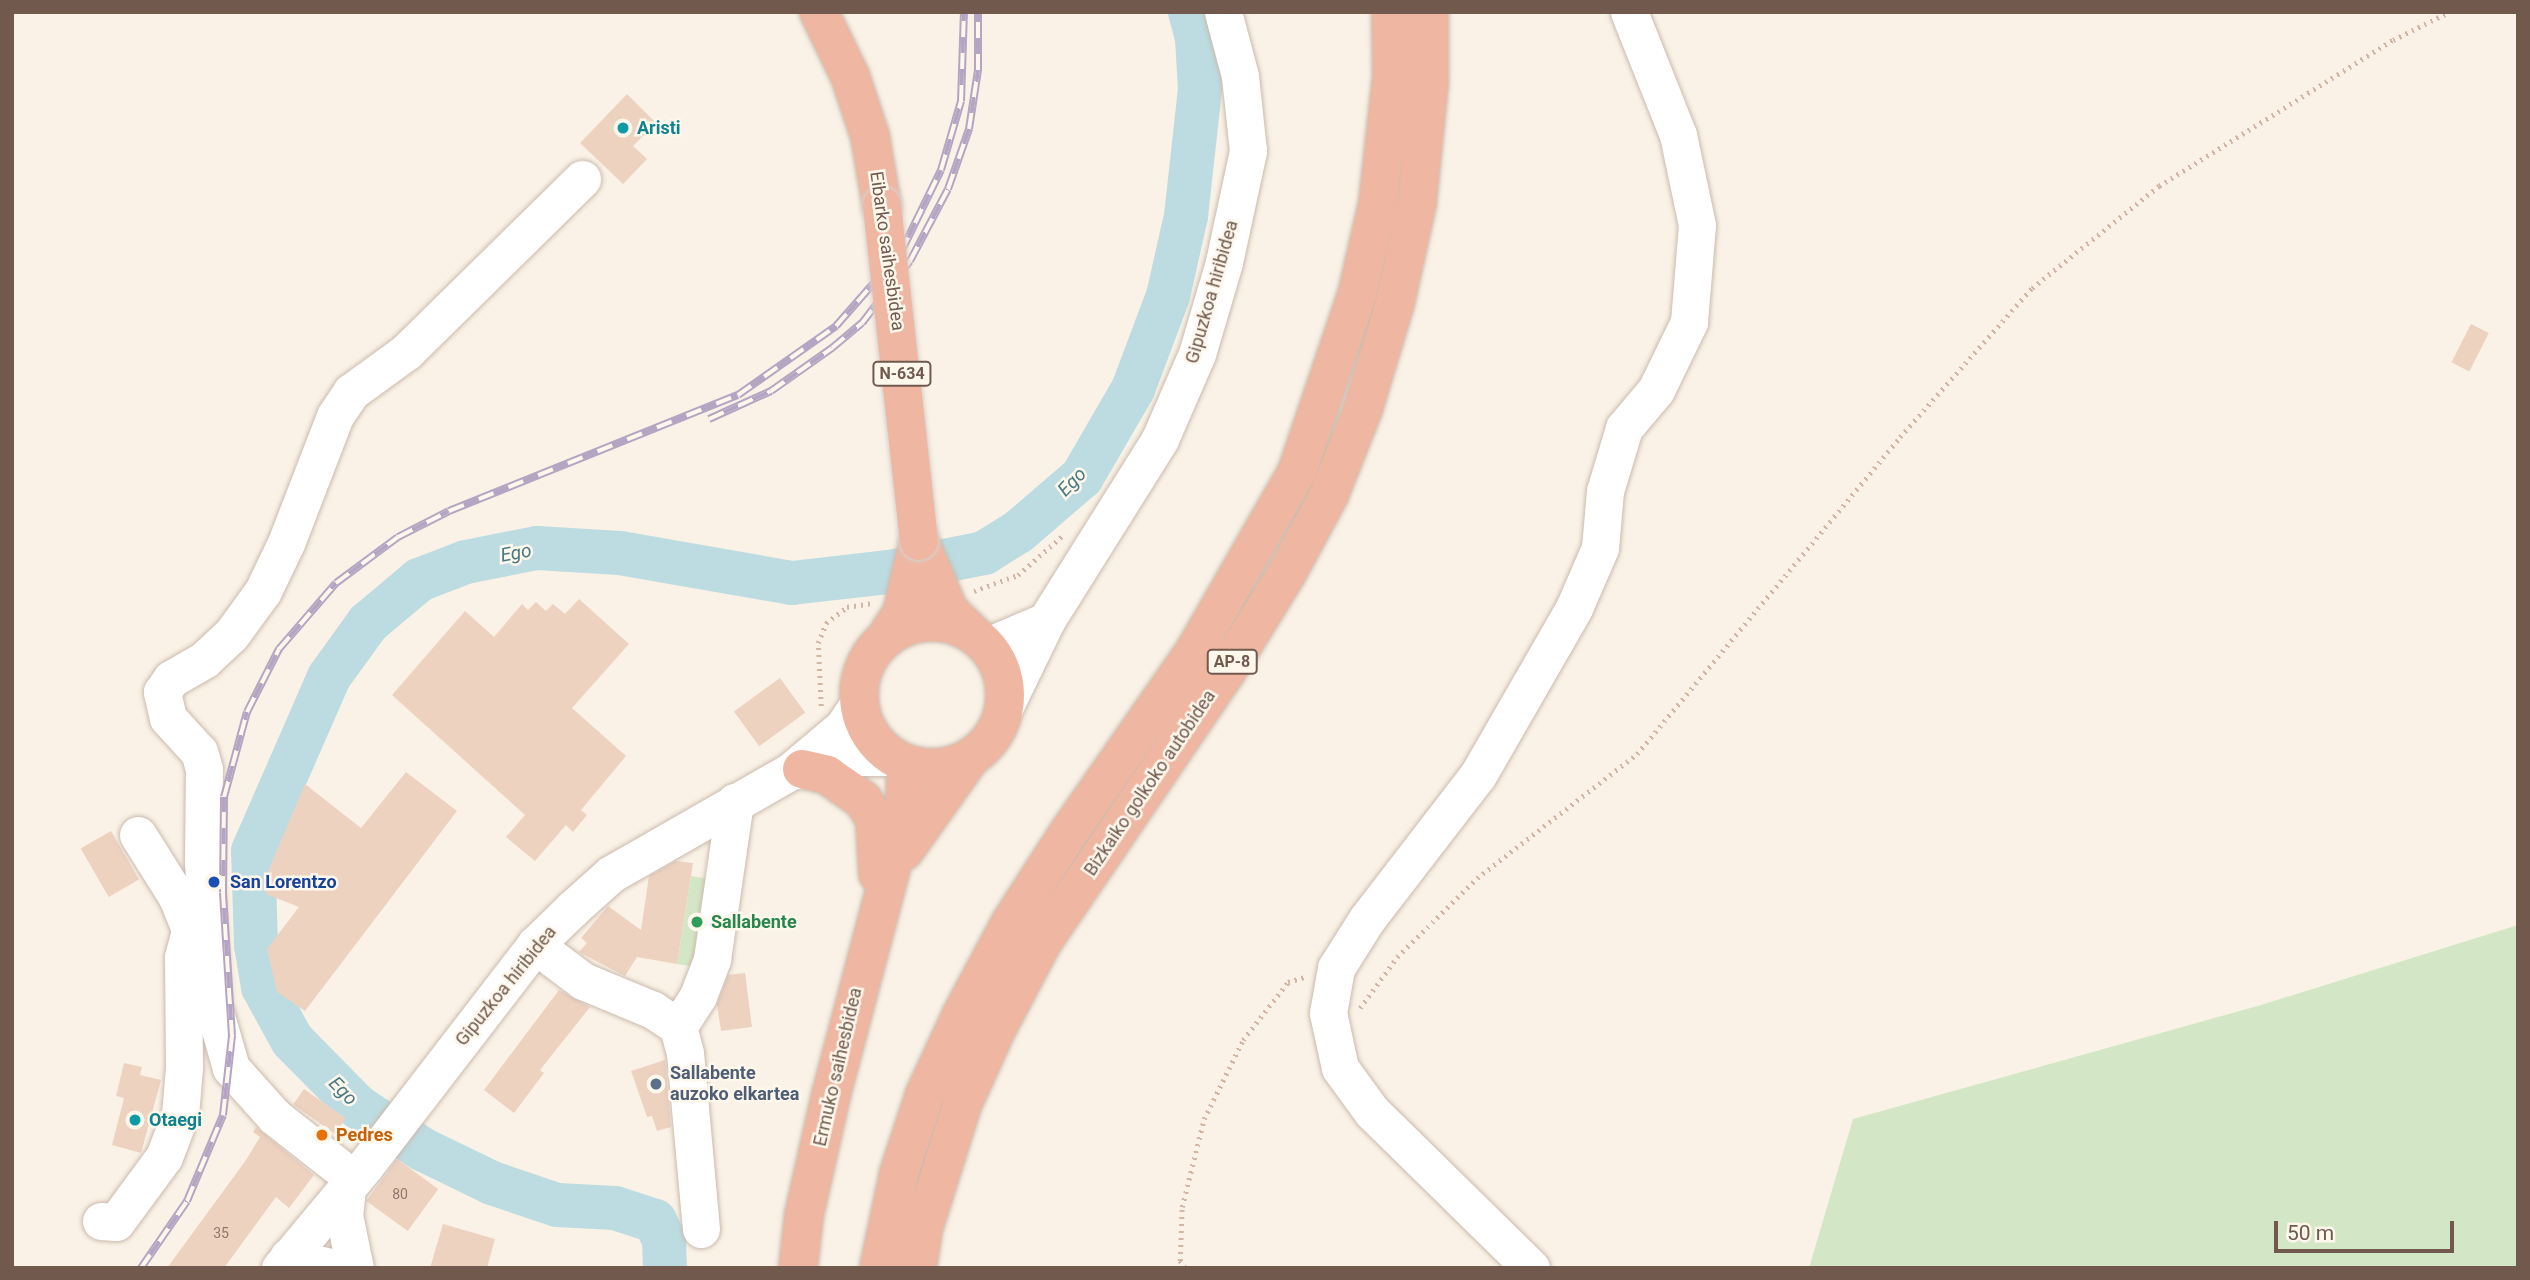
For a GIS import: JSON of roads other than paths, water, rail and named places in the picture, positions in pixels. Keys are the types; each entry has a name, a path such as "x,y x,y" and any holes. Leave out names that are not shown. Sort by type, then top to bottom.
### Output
{"highway":[{"name":"Eibarko saihesbidea","path":"819,12 850,76 870,136 882,206 919,541 948,611 979,639"},
{"name":"Bizkaiko golkoko autobidea","path":"878,1268 899,1173 925,1094 961,1016 1011,922 1069,832 1196,649 1297,472 1357,295 1378,203 1392,76 1391,12"},
{"name":"Bizkaiko golkoko autobidea","path":"917,1268 923,1229 954,1128 996,1030 1043,941 1247,639 1329,495 1363,409 1395,303 1416,203 1429,82 1429,12"},
{"path":"891,870 905,814 899,761 865,724 859,703 861,679 870,657 902,613 936,587"},
{"path":"885,639 904,627 927,621 979,639 999,664 1005,706 986,745 970,758 891,870"},
{"path":"899,761 950,766 970,758"},
{"path":"797,770 846,786 875,819 878,877 870,935"},
{"name":"Ermuko saihesbidea","path":"798,1268 804,1215 870,935 891,870"}],"street":[{"name":"Gipuzkoa hiribidea","path":"1005,706 1046,621 1160,439 1196,354 1224,262 1248,151 1240,76 1223,12"},
{"path":"1531,1268 1373,1112 1340,1068 1328,1013 1335,968 1367,919 1478,775 1574,608 1600,548 1605,491 1624,428 1656,390 1689,322 1697,225 1678,135 1629,12"},
{"path":"212,1002 203,861 204,769 199,752 168,718 162,692 170,679 205,659 231,635 263,591 286,543 335,415 351,392 425,335 582,179"},
{"path":"979,639 1046,621"},
{"path":"797,770 843,727 859,703"},
{"path":"797,770 855,757 899,761"},
{"name":"Gipuzkoa hiribidea","path":"284,1263 358,1174 535,945 611,874 734,802 797,770"},
{"path":"678,1027 698,996 712,959 734,802"},
{"path":"138,835 177,897 190,930 230,1068 275,1117 358,1174 344,1215 355,1268"},
{"path":"101,1221 116,1222 164,1157 180,1115 184,1068 183,957 190,930"},
{"path":"535,945 583,981 653,1010 678,1027 685,1053 701,1229"},
{"path":"284,1263 335,1268"}],"waterway":[{"name":"Ego","path":"665,1268 664,1240 655,1221 615,1208 557,1205 492,1183 422,1149 358,1107 292,1040 263,987 256,945 253,851 329,677 368,623 419,580 466,562 537,548 620,553 792,583 889,572 984,553 1018,532 1082,477 1133,389 1168,296 1186,216 1200,89 1197,38 1190,12"}],"railway":[{"path":"141,1268 187,1201 223,1115 232,1036 223,892 224,797 247,712 279,649 336,583 398,537 449,511 738,395 836,326 901,252 941,170 961,101 964,12"},
{"path":"709,419 771,391 832,348 862,323 910,261 948,189 969,129 978,70 978,12"}],"place":[{"name":"Aristi","path":"623,128"},
{"name":"San Lorentzo","path":"214,882"},
{"name":"Sallabente","path":"697,922"},
{"name":"Sallabente auzoko elkartea","path":"656,1084"},
{"name":"Otaegi","path":"135,1120"},
{"name":"Pedres","path":"322,1135"}]}
